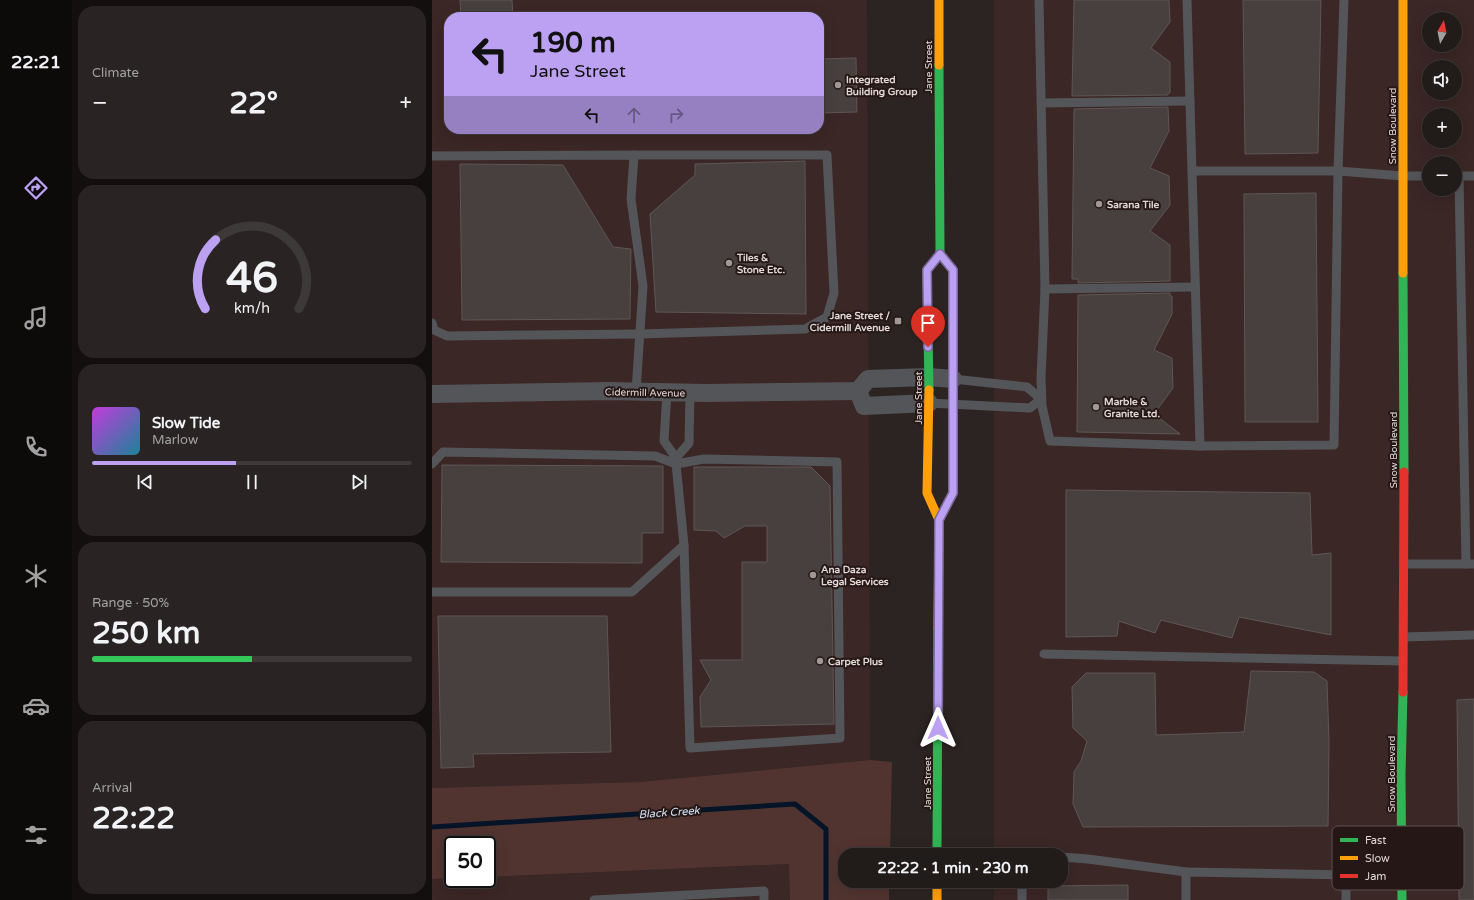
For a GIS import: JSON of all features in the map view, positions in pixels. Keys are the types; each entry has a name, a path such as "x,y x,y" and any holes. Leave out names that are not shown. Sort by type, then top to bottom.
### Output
{"main road":[{"name":"Jane Street","path":"939,0 940,254 953,270 954,405 953,493 939,520"},
{"name":"Snow Boulevard","path":"1402,826 1401,775 1404,661 1403,0"},
{"name":"Jane Street","path":"937,848 939,520 927,493 929,378 927,270 940,254"},
{"path":"937,888 937,900"}],"street":[{"path":"929,403 864,406 858,391 868,379 953,379"},
{"name":"Cidermill Avenue","path":"432,394 636,391 690,393 858,391"}],"lane":[{"path":"1039,0 1045,290 1040,378 1042,406 1050,441 1200,446 1334,444 1338,172 1344,0"},
{"path":"1187,0 1200,446"},
{"path":"1041,103 1190,101"},
{"path":"634,155 631,199 643,286 636,391"},
{"path":"432,156 827,155 834,293 827,317 805,329 640,334 447,336 434,330 432,323"},
{"path":"1192,171 1338,172 1422,176"},
{"path":"1462,176 1474,176"},
{"path":"1404,564 1470,564 1458,196"},
{"path":"1045,290 1195,287"},
{"path":"953,379 1027,387 1041,399"},
{"path":"432,464 443,452 655,456 676,461 704,459 837,462 840,738 690,748 684,545 676,461 664,441 667,392"},
{"path":"676,461 689,443 690,393"},
{"path":"929,403 1030,408 1041,399"},
{"path":"432,592 632,592 684,545"},
{"path":"1404,637 1474,635"},
{"path":"1044,654 1404,661"},
{"path":"1068,858 1186,872 1332,875"},
{"path":"1186,872 1186,900"},
{"path":"1022,888 1022,900"},
{"path":"594,900 764,891 764,900"}],"shaded area":[{"path":"432,0 867,0 870,760 640,782 432,788"},
{"path":"994,0 1474,0 1474,900 994,900 994,888 1068,888 1068,848 994,848"},
{"path":"870,760 892,762 890,848 838,848 838,888 889,888 889,900 790,900 789,864 496,877 496,836 444,836 444,878 432,879 432,788 640,782"},
{"path":"790,864 790,900 432,900 432,879 444,879 444,888 496,888 496,877"}],"building":[{"path":"460,0 512,0 513,12 461,12"},
{"path":"1074,0 1169,0 1170,22 1151,48 1170,62 1170,93 1168,93 1168,95 1072,96"},
{"path":"1243,0 1321,0 1318,153 1245,154"},
{"name":"Integrated Building Group","path":"856,58 857,112 824,113 824,59"},
{"path":"1168,107 1169,131 1150,168 1169,176 1170,205 1150,231 1170,245 1170,281 1078,283 1078,279 1072,279 1074,109"},
{"name":"Tiles & Stone Etc.","path":"805,161 806,314 656,312 650,214 695,175 695,164"},
{"path":"460,164 563,165 613,247 631,249 630,319 462,320"},
{"path":"1316,193 1318,422 1245,422 1244,194"},
{"path":"1170,293 1170,296 1172,296 1172,314 1154,350 1172,358 1173,388 1154,414 1180,434 1077,432 1078,295"},
{"path":"442,465 663,466 663,533 642,533 642,563 441,562"},
{"path":"694,467 811,467 830,486 834,724 701,727 700,697 711,680 700,660 742,660 742,562 767,562 767,526 745,526 724,538 716,531 694,530"},
{"path":"1066,490 1310,493 1312,555 1331,553 1331,635 1239,617 1232,638 1161,620 1155,633 1119,621 1117,636 1066,637"},
{"path":"438,616 607,616 611,752 473,754 474,767 441,768"},
{"path":"1251,671 1314,672 1327,681 1329,742 1328,826 1083,827 1073,804 1074,772 1081,761 1087,741 1073,728 1072,687 1086,673 1155,673 1156,735 1244,732"},
{"path":"1474,699 1474,900 1459,900 1459,890 1464,890 1464,826 1458,826 1457,700"},
{"path":"1128,885 1128,900 1048,900 1048,888 1068,888 1068,886"}],"waterway":[{"name":"Black Creek","path":"432,827 795,804 826,829 826,900"}],"traffic: fast":[{"path":"929,390 927,270 940,254 939,65"},
{"path":"1403,273 1404,472"},
{"path":"937,848 938,628"},
{"path":"1401,826 1403,692"},
{"path":"1402,890 1402,900"}],"traffic: slow":[{"path":"939,0 939,65"},
{"path":"1403,0 1403,273"},
{"path":"939,520 953,493 953,270 940,254"},
{"path":"929,390 927,493 939,520 938,628"},
{"path":"937,888 937,900"}],"traffic: jam":[{"path":"1403,692 1404,472"}],"place":[{"name":"Integrated Building Group","path":"838,85"},
{"name":"Sarana Tile","path":"1099,204"},
{"name":"Tiles & Stone Etc.","path":"729,263"},
{"name":"Jane Street / Cidermill Avenue","path":"898,321"},
{"name":"Marble & Granite Ltd.","path":"1096,407"},
{"name":"Ana Daza Legal Services","path":"813,575"},
{"name":"Carpet Plus","path":"820,661"}],"route":[{"path":"928,347 927,270 940,254 953,270 954,405 953,493 939,520 938,728"}]}
